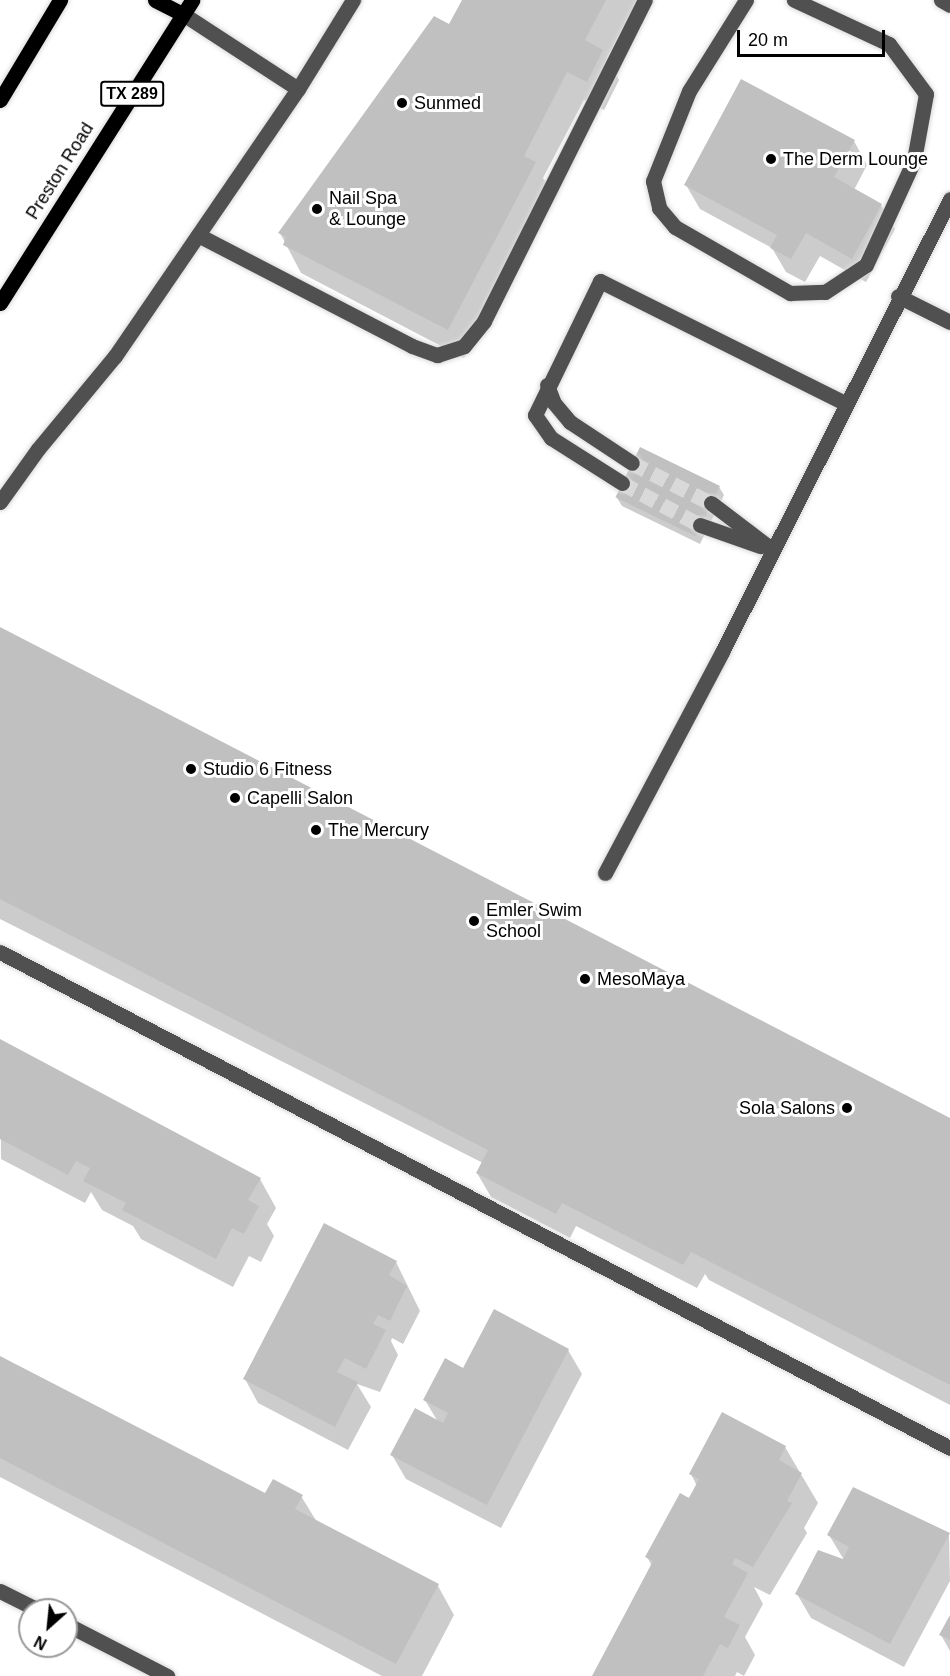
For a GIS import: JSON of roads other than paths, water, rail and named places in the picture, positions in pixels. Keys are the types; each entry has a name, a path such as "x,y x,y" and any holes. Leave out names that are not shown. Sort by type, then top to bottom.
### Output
{"main road":[{"path":"0,100 60,0"},
{"path":"155,0 183,14"},
{"name":"Preston Road","path":"0,303 192,0"}],"street":[{"path":"0,502 38,449 115,356 298,89 353,0"},
{"path":"198,236 412,346 437,355 465,346 484,321 645,0"},
{"path":"746,0 689,91 653,181 659,208 675,227 790,293 825,291 866,264 914,160 926,94 889,45 794,0"},
{"path":"941,0 950,5"},
{"path":"183,14 298,89"},
{"path":"605,873 773,550 898,296 950,199"},
{"path":"622,483 550,438 535,415 547,385 600,281 846,403"},
{"path":"898,296 950,322"},
{"path":"547,385 554,403 570,422 632,463"},
{"path":"711,504 773,550"},
{"path":"700,525 773,550"},
{"path":"0,952 950,1448"},
{"path":"0,1591 18,1600"},
{"path":"78,1630 167,1676"}],"tunnel":[{"path":"632,463 711,503"},
{"path":"622,483 700,525"}],"place":[{"name":"Sunmed","path":"402,103"},
{"name":"The Derm Lounge","path":"771,159"},
{"name":"Nail Spa & Lounge","path":"317,209"},
{"name":"Studio 6 Fitness","path":"191,769"},
{"name":"Capelli Salon","path":"235,798"},
{"name":"The Mercury","path":"316,830"},
{"name":"Emler Swim School","path":"474,921"},
{"name":"MesoMaya","path":"585,979"},
{"name":"Sola Salons","path":"847,1108"}]}
